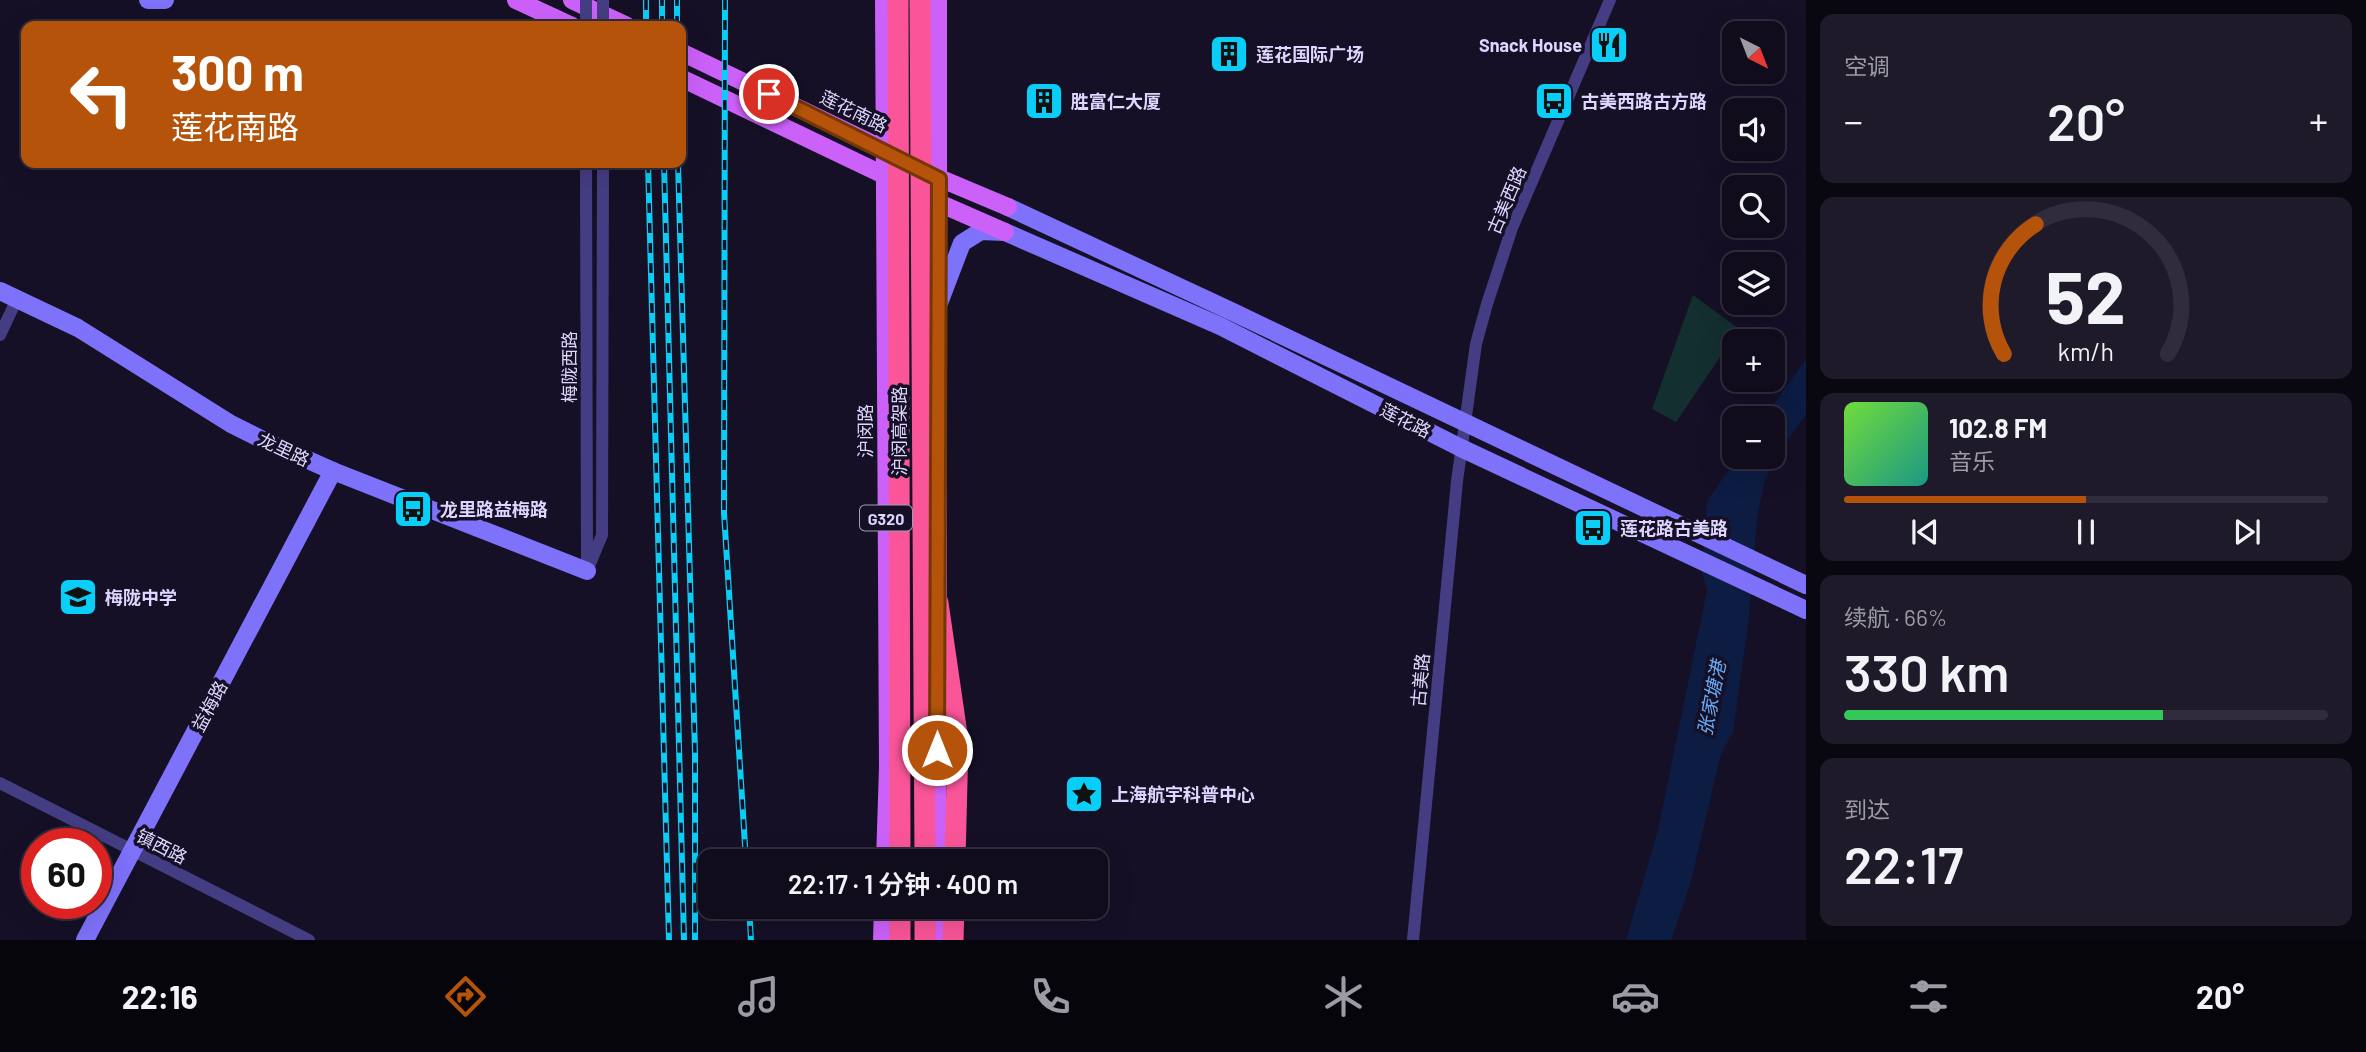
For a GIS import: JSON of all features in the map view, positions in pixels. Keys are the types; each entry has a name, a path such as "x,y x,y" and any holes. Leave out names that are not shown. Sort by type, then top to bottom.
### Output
{"highway":[{"name":"沪闵高架路","path":"898,0 900,849"},
{"name":"沪闵高架路","path":"920,0 925,849"},
{"path":"938,603 958,741 955,849"},
{"path":"900,919 900,940"},
{"path":"925,919 925,940"},
{"path":"953,940 954,919"}],"main road":[{"path":"148,0 165,0"},
{"path":"516,0 561,21"},
{"path":"572,0 616,21"},
{"name":"沪闵路","path":"884,0 888,767 885,849"},
{"name":"G320","path":"937,849 938,0"},
{"name":"莲花南路","path":"686,54 885,150 939,179 1008,207"},
{"path":"686,80 885,175 939,204 1005,232"},
{"name":"莲花路","path":"1008,207 1806,585"},
{"path":"939,303 962,243 981,231 1005,232"},
{"name":"莲花路","path":"1005,232 1220,326 1461,448 1806,610"},
{"name":"龙里路","path":"0,291 101,341 232,424 275,446 587,570"},
{"name":"益梅路","path":"85,940 333,471"},
{"path":"882,940 883,919"},
{"path":"938,919 938,940"}],"street":[{"path":"586,0 586,21"},
{"path":"603,0 603,21"},
{"name":"古美西路","path":"1465,423 1476,344 1500,260 1610,0"},
{"name":"梅陇西路","path":"586,168 587,570"},
{"path":"587,570 602,536 603,168"},
{"path":"0,335 17,299"},
{"name":"古美路","path":"1413,940 1465,423"},
{"name":"镇西路","path":"0,783 309,940"}],"green space":[{"path":"1693,295 1739,329 1722,329 1722,354 1676,422 1652,409"}],"water":[{"path":"1806,359 1806,415 1785,443 1785,406 1773,406"},
{"name":"张家塘港","path":"1730,469 1770,469 1765,479 1757,519 1748,626 1733,732 1721,754 1690,885 1671,940 1626,940 1658,830 1707,590 1702,573 1707,501"}],"railway":[{"path":"646,0 646,21"},
{"path":"662,0 662,21"},
{"path":"677,0 677,21"},
{"path":"725,0 724,513 745,849"},
{"path":"648,168 669,940"},
{"path":"664,168 684,940"},
{"path":"678,168 695,752 695,940"},
{"path":"750,919 751,940"}],"place":[{"name":"Snack House","path":"1609,45"},
{"name":"莲花国际广场","path":"1229,54"},
{"name":"胜富仁大厦","path":"1044,101"},
{"name":"古美西路古方路","path":"1554,101"},
{"name":"龙里路益梅路","path":"413,509"},
{"name":"莲花路古美路","path":"1593,528"},
{"name":"梅陇中学","path":"78,597"},
{"name":"上海航宇科普中心","path":"1084,794"}],"route":[{"path":"769,94 939,179 937,750"}]}
